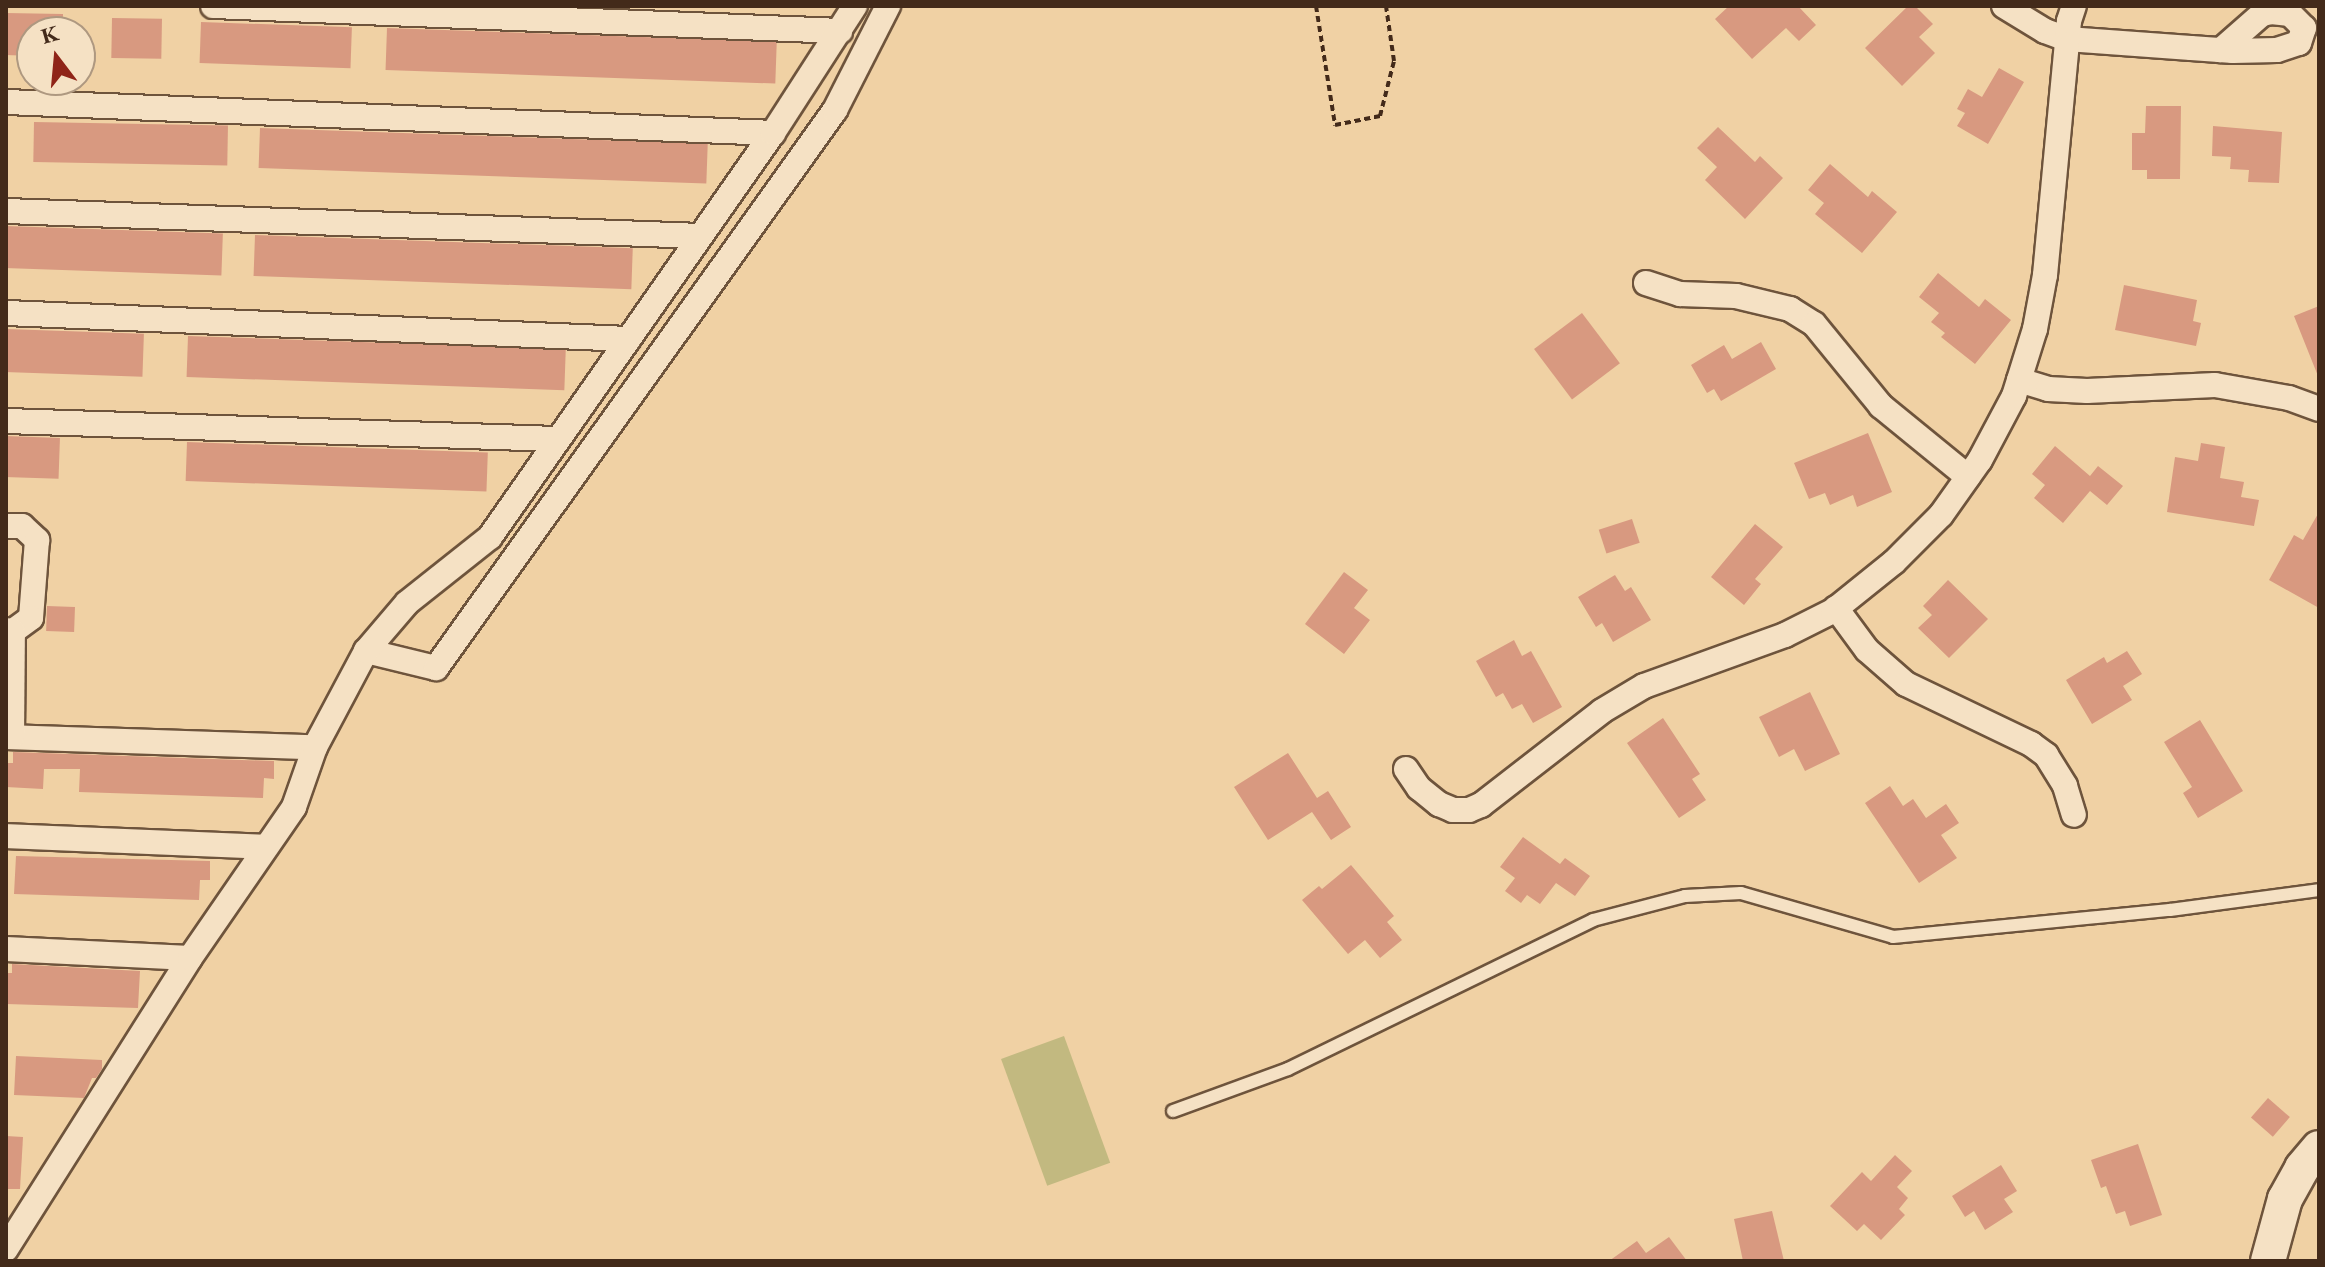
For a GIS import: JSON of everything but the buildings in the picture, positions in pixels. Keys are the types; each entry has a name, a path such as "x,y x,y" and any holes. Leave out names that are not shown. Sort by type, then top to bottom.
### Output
{"street":[{"path":"213,6 841,31"},
{"path":"6,1249 190,958 294,807 315,747 366,651 407,603 490,537 773,133 855,6"},
{"path":"366,651 436,668 835,110 888,6"},
{"path":"2004,6 2045,31 2067,39 2221,50"},
{"path":"1406,769 1419,788 1439,804 1453,810 1469,810 1481,805 1602,711 1644,686 1785,635 1836,608 1894,562 1941,515 1968,477 2014,396 2035,329 2045,275 2067,39 2074,6"},
{"path":"6,102 773,133"},
{"path":"6,211 700,236"},
{"path":"1646,283 1680,294 1736,296 1790,309 1814,324 1881,406 1968,477"},
{"path":"6,313 628,339"},
{"path":"2019,380 2048,389 2087,391 2215,385 2289,398 2319,409"},
{"path":"6,421 558,439"},
{"path":"6,526 22,526 37,540 31,618 10,631 9,737 315,747"},
{"path":"1836,608 1867,650 1906,684 2031,744 2046,755 2065,786 2074,815"},
{"path":"6,836 264,847"},
{"path":"6,949 190,958"},
{"path":"2268,1261 2285,1199 2302,1168 2319,1148"}],"lane":[{"path":"1173,1111 1288,1069 1593,920 1685,896 1741,893 1893,937 2170,910 2319,890"}],"path":[{"path":"1316,6 1335,125 1380,116 1394,61 1386,6"}],"shaded area":[{"path":"1064,1036 1110,1163 1047,1186 1001,1059"}]}
